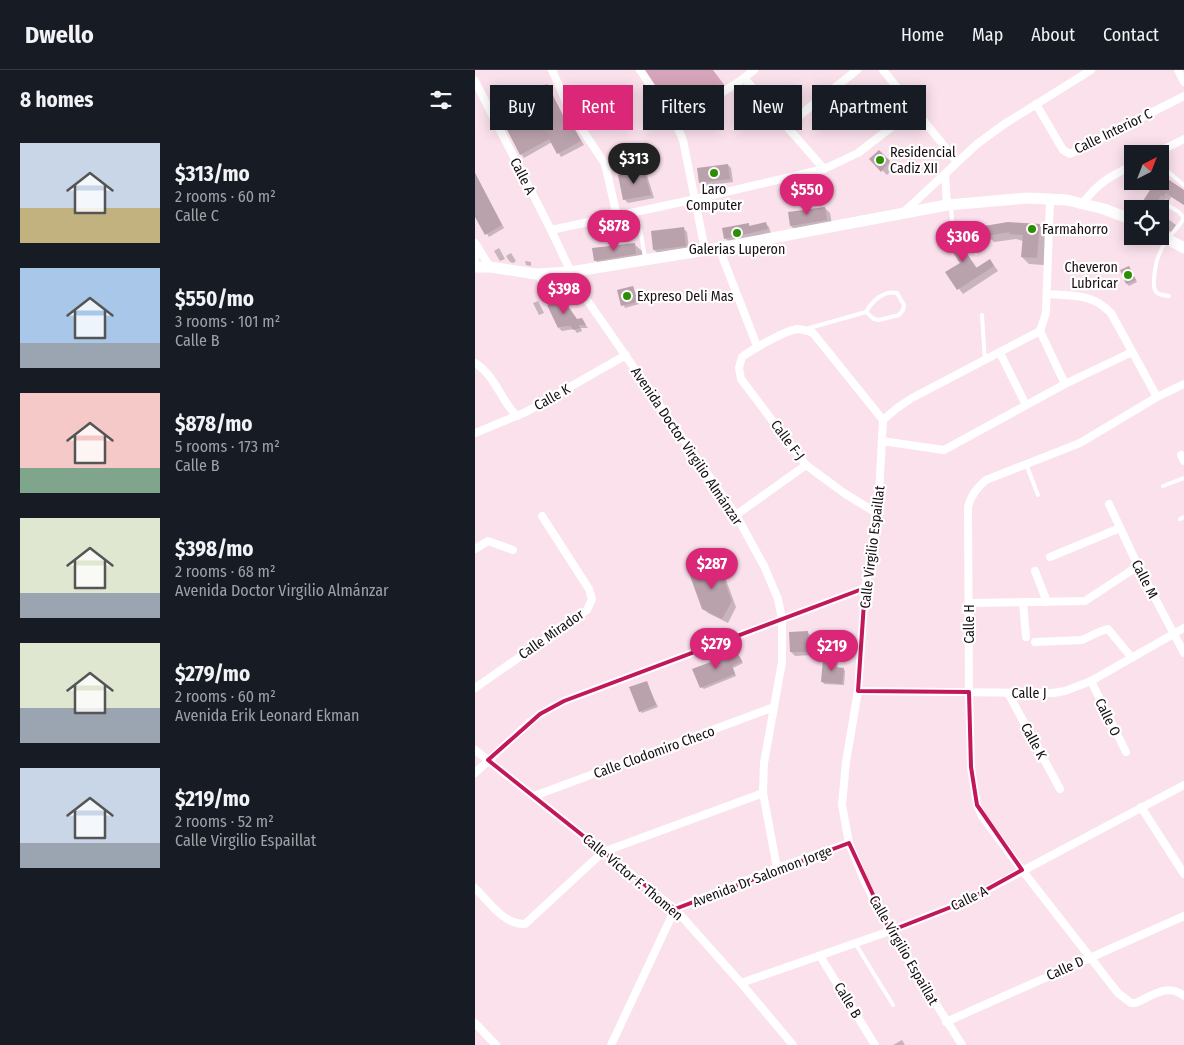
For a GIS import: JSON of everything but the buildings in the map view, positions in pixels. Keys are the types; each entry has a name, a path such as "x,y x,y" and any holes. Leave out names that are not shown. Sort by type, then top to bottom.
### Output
{"main road":[{"path":"475,267 490,267 536,274 570,272 719,248 904,212 949,205 1028,198 1083,204 1124,216"},
{"path":"1169,240 1184,248"}],"street":[{"path":"552,70 570,111 605,164 617,216"},
{"path":"640,70 650,85"},
{"path":"724,91 754,70"},
{"path":"802,113 857,70"},
{"path":"883,70 896,85"},
{"path":"904,212 977,144 1036,104 1077,73 1091,70"},
{"path":"1177,70 1184,82"},
{"path":"744,78 750,85"},
{"name":"Calle A","path":"475,81 551,230 570,272"},
{"name":"Calle Interior C","path":"1036,104 1063,150 1070,154 1184,96"},
{"path":"926,122 957,162"},
{"path":"679,130 683,140 705,250"},
{"path":"790,130 824,169"},
{"path":"551,230 824,169 857,152 886,130"},
{"path":"1169,146 1184,139"},
{"path":"1083,204 1093,190 1106,178 1124,169"},
{"path":"945,174 949,205"},
{"path":"719,248 757,346 796,329 813,333 883,420 912,398 985,361 1040,330 1046,313 1050,199"},
{"path":"475,259 476,245"},
{"path":"476,245 490,267"},
{"name":"Avenida Doctor Virgilio Almánzar","path":"570,272 578,287 736,515 764,566 778,599 782,618 782,662 764,763 763,793 777,868"},
{"path":"1047,294 1082,296 1092,298 1102,304 1111,313 1157,397"},
{"path":"1040,330 1065,384"},
{"name":"Calle F-J","path":"757,346 742,356 739,368 741,379 806,464 844,493 878,514"},
{"path":"882,441 943,450 1065,384 1132,352"},
{"path":"1000,353 1027,405"},
{"name":"Calle K","path":"475,433 517,416 626,355"},
{"path":"475,363 491,379 509,408 517,416"},
{"name":"Calle H","path":"1184,384 1157,397 1080,443 986,480 978,486 971,497 968,507 971,767 977,805 982,816 1022,870 1118,993 1131,1003 1136,1003 1169,990 1176,990 1184,996"},
{"name":"Calle Virgilio Espaillat","path":"883,420 878,514 865,588 858,691 846,762 842,805 849,843 865,882 890,931 962,1045"},
{"path":"736,515 806,464"},
{"name":"Calle M","path":"1109,504 1138,566 1184,653"},
{"name":"Calle Mirador","path":"475,688 587,610 593,599 589,589 542,516"},
{"path":"1050,557 1120,528"},
{"path":"475,549 488,541 513,550"},
{"path":"969,603 1085,602 1138,566"},
{"path":"1035,571 1047,602"},
{"path":"475,773 535,718 564,701 865,588"},
{"path":"1023,603 1026,637"},
{"name":"Calle J","path":"858,691 1065,691 1091,681 1184,628"},
{"path":"1035,642 1083,640 1108,629 1132,658"},
{"name":"Calle O","path":"1091,681 1126,752"},
{"name":"Calle K","path":"1008,692 1059,789"},
{"name":"Calle Clodomiro Checo","path":"534,796 774,707"},
{"name":"Calle Víctor F. Thomen","path":"475,750 675,909 793,1045"},
{"name":"Calle A","path":"741,984 890,931 964,902 1184,784"},
{"path":"475,888 506,919 516,924 525,924 603,852 763,793"},
{"path":"1141,807 1184,874"},
{"name":"Avenida Dr Salomon Jorge","path":"675,909 777,868 849,843"},
{"path":"614,1043 675,909"},
{"name":"Calle D","path":"946,1022 1184,916"},
{"name":"Calle B","path":"821,956 875,1045"},
{"path":"475,1023 497,1045"}],"lane":[{"path":"1169,172 1184,185"},
{"path":"949,205 954,226 977,253"},
{"path":"1169,206 1179,212 1184,218 1180,226 1169,234"},
{"path":"639,223 645,260"},
{"path":"1161,245 1155,266 1153,286 1158,295 1169,296"},
{"path":"536,274 541,286 553,294 578,287"},
{"path":"804,330 866,312 878,297 893,292 897,293 904,305 903,310 899,314 879,320 874,319 866,312"},
{"path":"982,315 985,361"},
{"path":"1026,464 1038,495"},
{"path":"1163,486 1184,478"},
{"path":"855,943 893,1005"}],"highlighted area":[{"path":"865,588 858,691 969,692 971,767 977,805 1022,870 964,902 890,931 849,843 675,909 488,760 540,714 564,701"}],"shaded area":[{"path":"645,70 713,70 725,86 724,85 655,85"}],"place":[{"name":"Residencial Cadiz XII","path":"880,160"},
{"name":"Laro Computer","path":"714,173"},
{"name":"Farmahorro","path":"1032,229"},
{"name":"Galerias Luperon","path":"737,233"},
{"name":"Cheveron Lubricar","path":"1128,275"},
{"name":"Expreso Deli Mas","path":"627,296"}]}
